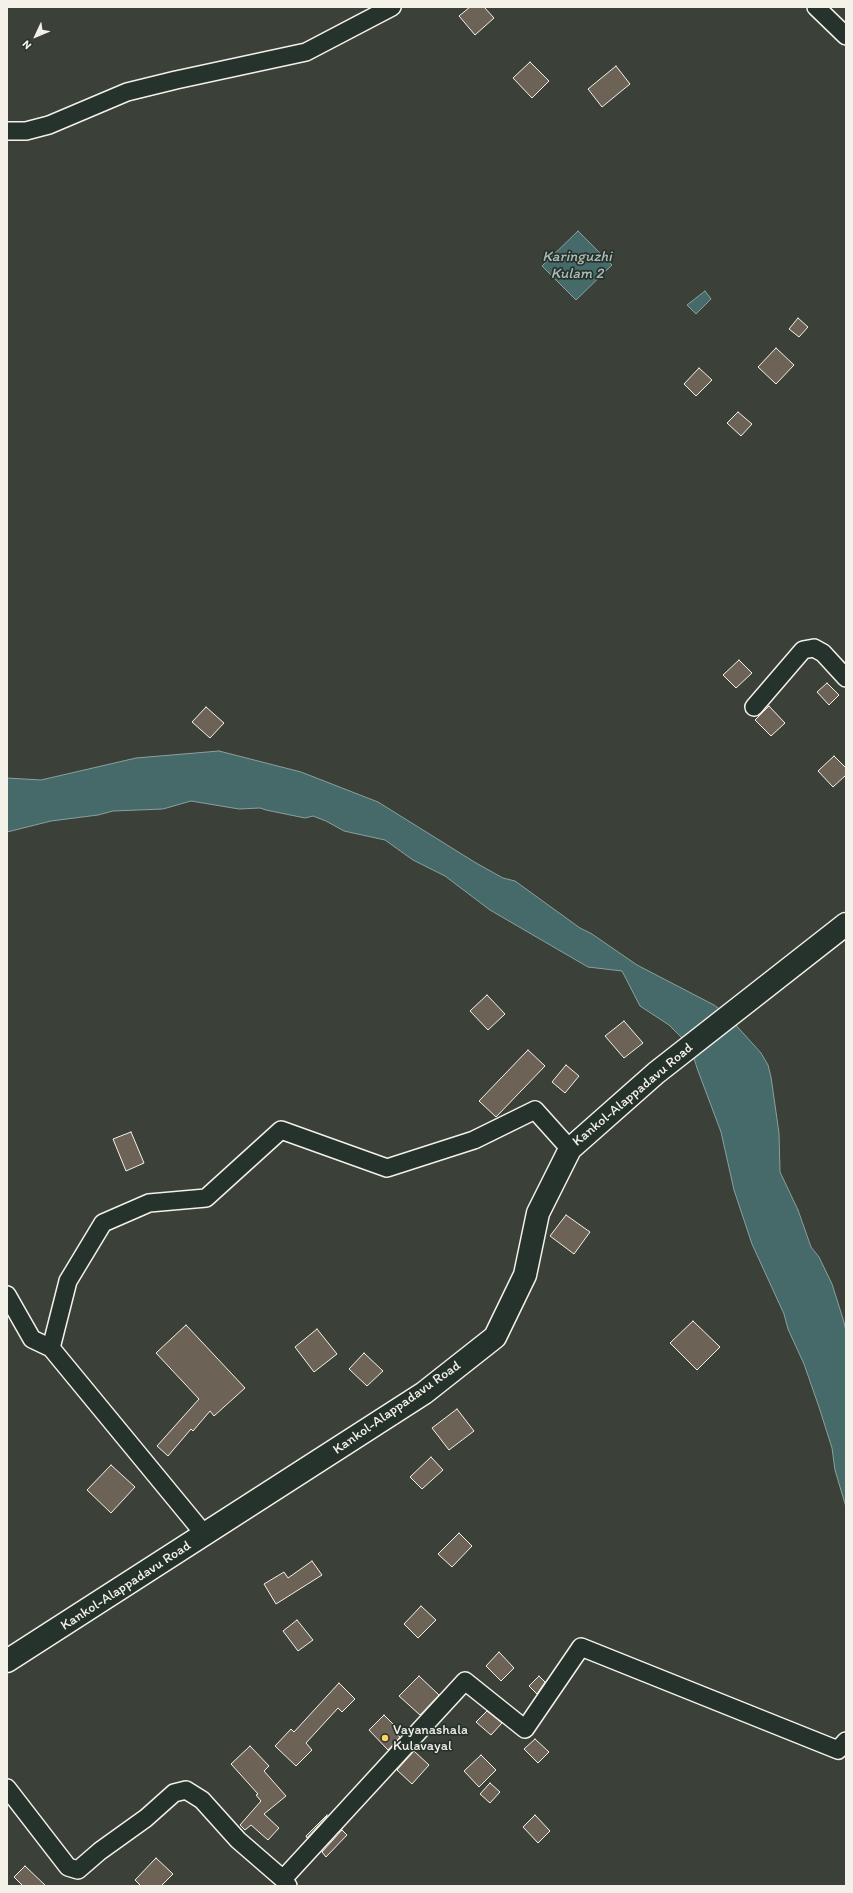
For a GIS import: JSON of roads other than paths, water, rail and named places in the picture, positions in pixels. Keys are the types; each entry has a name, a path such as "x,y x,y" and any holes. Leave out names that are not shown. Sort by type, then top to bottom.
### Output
{"main road":[{"name":"Kankol-Alappadavu Road","path":"7,1661 424,1393 495,1337 525,1275 538,1213 570,1149 656,1073 846,924"}],"street":[{"path":"7,131 26,132 49,125 127,92 306,52 392,7"},
{"path":"816,7 846,36"},
{"path":"754,707 803,650 814,648 824,653 846,678"},
{"path":"51,1348 68,1281 103,1223 149,1203 206,1198 281,1130 386,1168 474,1140 535,1110 570,1149"},
{"path":"7,1295 32,1339 51,1348 205,1535"},
{"path":"7,1788 68,1867 78,1870 100,1851 146,1818 174,1793 186,1790 202,1800 238,1840 286,1883 464,1681 526,1729 581,1647 838,1750 846,1741"}],"water":[{"name":"Karinguzhi Kulam 2","path":"578,231 612,265 576,300 542,266"},
{"path":"705,291 711,299 696,314 687,305"},
{"path":"219,751 301,772 378,802 476,863 503,878 515,881 580,928 592,934 637,965 714,1005 725,1013 761,1053 768,1065 771,1077 779,1133 780,1172 798,1210 811,1247 819,1257 832,1284 846,1332 846,1507 835,1470 832,1448 819,1407 804,1364 788,1329 784,1314 752,1244 734,1190 721,1132 693,1055 681,1037 669,1025 640,1006 622,971 588,967 490,910 445,876 413,860 385,840 344,831 313,816 305,818 260,808 239,809 191,801 163,809 113,811 98,815 51,821 7,832 7,778 41,780 136,758"}],"place":[{"name":"Vayanashala Kulavayal","path":"385,1738"}]}
